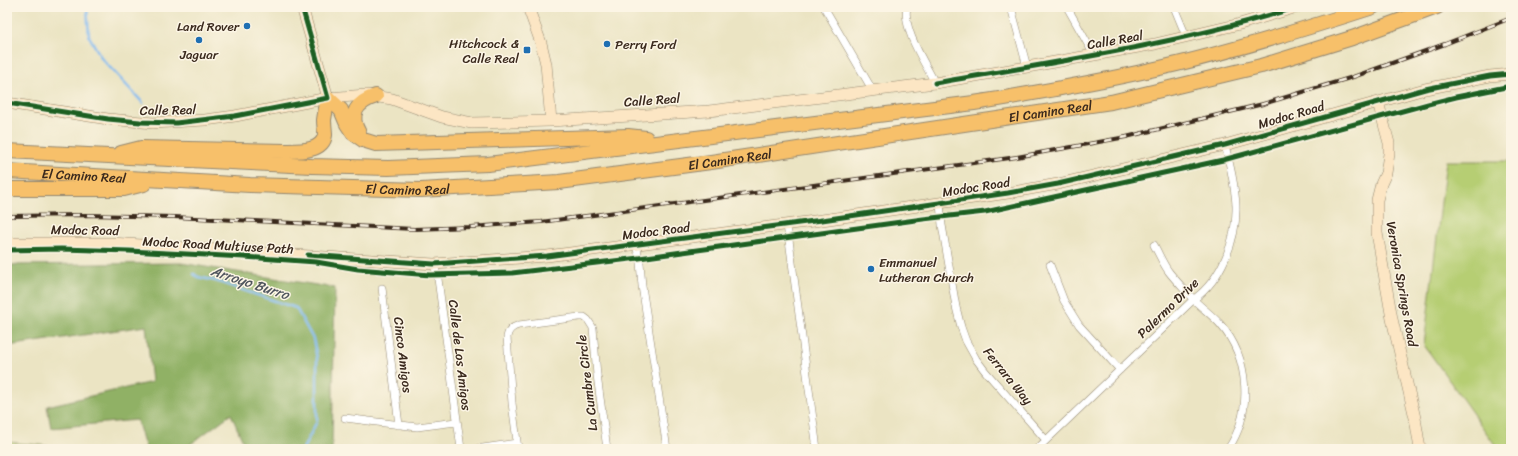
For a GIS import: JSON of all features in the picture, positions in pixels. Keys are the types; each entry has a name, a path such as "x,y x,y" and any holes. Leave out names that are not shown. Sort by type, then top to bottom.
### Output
{"highway":[{"name":"El Camino Real","path":"7,151 312,166 388,168 488,164 669,140 974,103 1042,92 1177,64 1302,30 1373,7"},
{"name":"El Camino Real","path":"7,171 162,180 421,190 559,182 711,162 1111,102 1261,66 1352,38 1437,7"},
{"path":"363,140 353,119 356,110 365,100 376,96"},
{"path":"328,98 340,110 346,124 353,133 363,140 376,144 628,136 669,140"},
{"path":"111,156 140,148 286,151 316,148 322,143 325,136 324,118 328,98"},
{"path":"7,189 124,188 162,180"}],"street":[{"path":"302,7 328,98"},
{"path":"528,7 542,43 546,64 551,121"},
{"path":"824,7 873,91"},
{"path":"907,7 906,20 908,30 935,83"},
{"path":"1011,7 1027,67"},
{"path":"1067,7 1094,55"},
{"path":"1174,7 1186,36"},
{"name":"Calle Real","path":"7,103 108,119 170,123 235,116 328,98 376,96 392,99 430,114 472,124 551,121 709,111 935,83 1027,67 1155,44 1240,24 1297,7"},
{"name":"Modoc Road","path":"7,243 111,243 434,264 547,256 787,225 1008,194 1058,184 1225,145 1425,89 1490,76 1511,74"},
{"name":"Veronica Springs Road","path":"1378,102 1389,143 1389,154 1386,173 1381,184 1377,200 1377,233 1392,319 1415,418 1420,449"},
{"name":"Palermo Drive","path":"1037,449 1202,293 1220,270 1231,240 1236,208 1234,183 1225,145"},
{"name":"Ferrara Way","path":"940,204 942,225 956,307 966,341 985,372 1046,440"},
{"path":"787,225 817,449"},
{"path":"636,244 667,449"},
{"path":"1154,245 1168,271 1220,324 1233,343 1241,361 1245,383 1244,408 1238,429 1228,449"},
{"name":"Calle de Los Amigos","path":"434,264 438,279 456,422 461,449"},
{"path":"1050,265 1064,301 1075,319 1120,370"},
{"name":"Cinco Amigos","path":"382,288 399,425"},
{"name":"La Cumbre Circle","path":"476,449 518,446 512,396 507,337 508,333 514,326 579,317 584,317 588,320 593,328 597,375 607,449"},
{"path":"345,418 417,427 456,422"},
{"path":"1503,449 1511,448"}],"green space":[{"path":"1446,161 1511,161 1511,449 1498,449 1424,345"},
{"path":"181,263 335,288 332,449 246,449 231,414 184,449 146,449 137,420 51,428 47,406 152,382 146,326 7,346 7,265"},
{"path":"7,442 41,445 64,449 7,449"}],"waterway":[{"name":"Arroyo Burro","path":"87,7 89,36 102,59 143,103"},
{"name":"Arroyo Burro","path":"194,274 198,277 216,281 296,308 313,339 317,358 317,421 303,449"}],"railway":[{"path":"7,216 87,215 174,217 414,229 541,222 1017,157 1126,137 1263,104 1353,77 1445,44 1511,18"}],"cycle path":[{"path":"7,103 108,119 176,123 235,116 328,98 302,7"},
{"path":"935,83 1163,42 1208,32 1297,7"},
{"path":"308,255 434,264 547,256 822,220 1008,193 1058,184 1225,145 1425,89 1490,76 1511,74"},
{"name":"Modoc Road Multiuse Path","path":"7,250 61,249 129,251 244,257 316,262 358,269 430,275 512,273 639,258 923,219 985,212 1223,160 1428,104 1511,86"}],"place":[{"name":"Land Rover","path":"247,26"},
{"name":"Jaguar","path":"199,40"},
{"name":"Perry Ford","path":"607,44"},
{"name":"Hitchcock & Calle Real","path":"527,50"},
{"name":"Emmanuel Lutheran Church","path":"871,269"}]}
